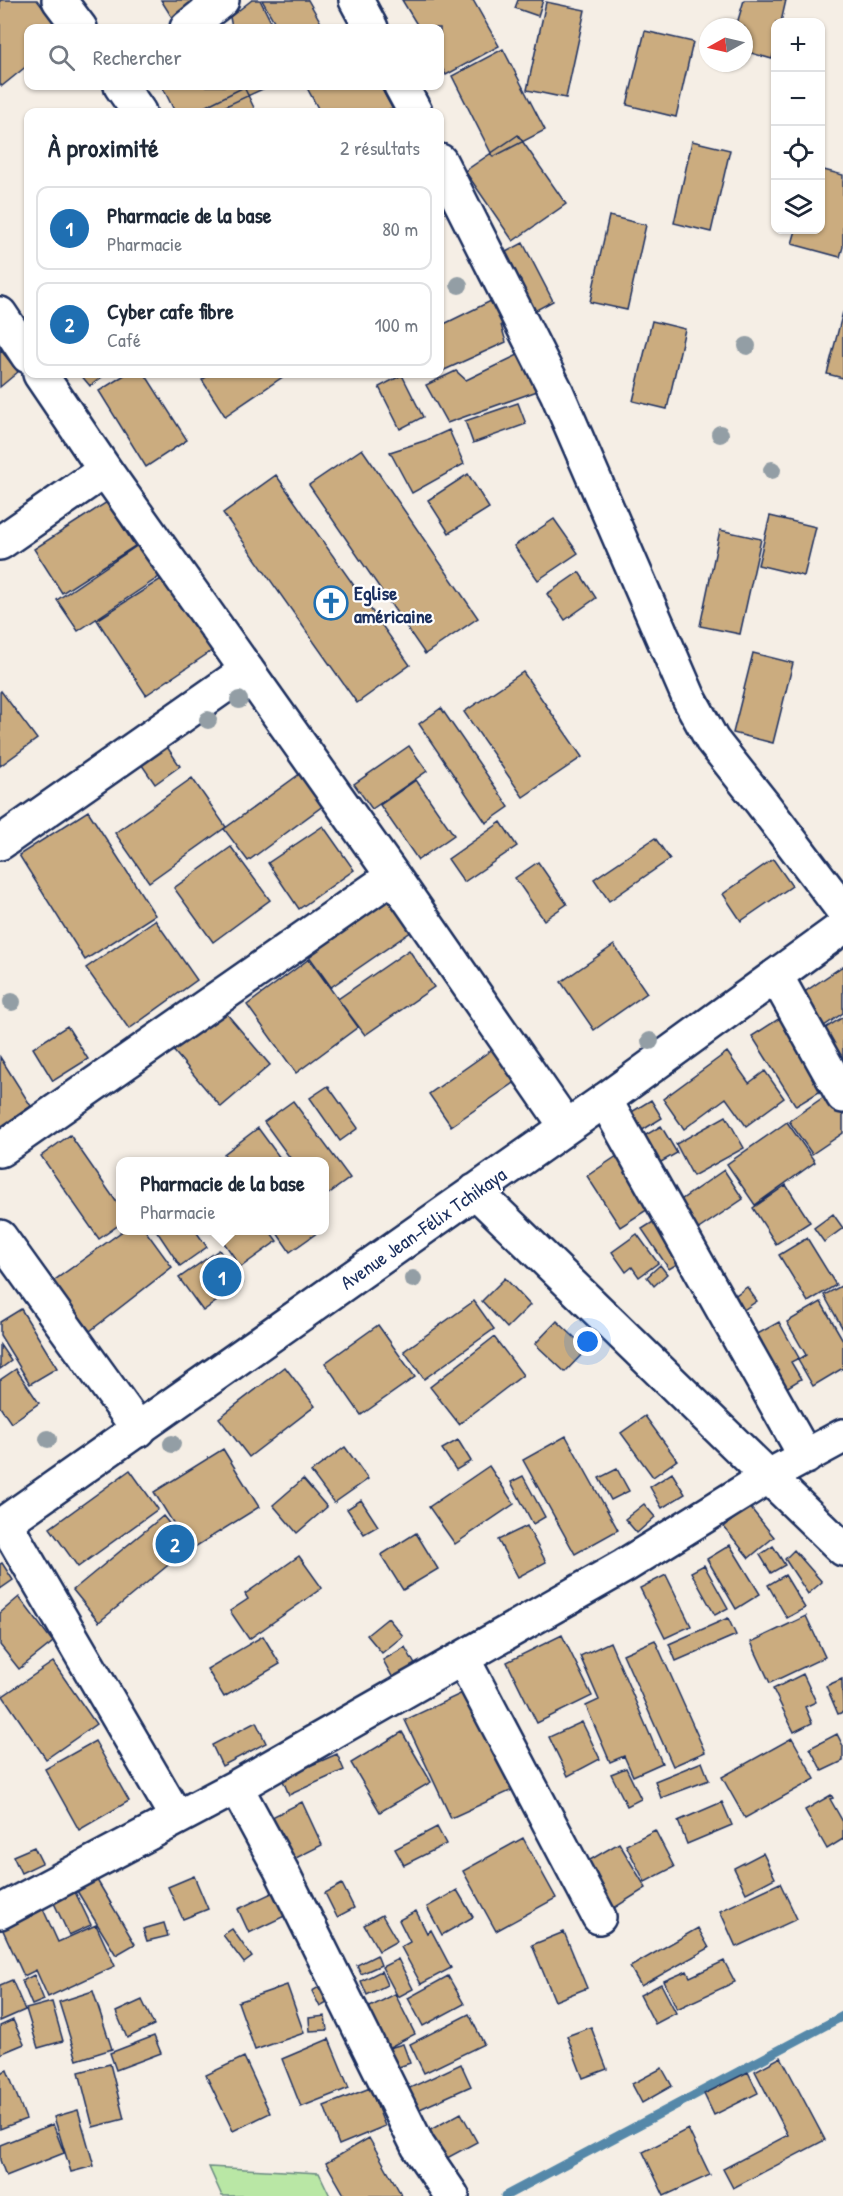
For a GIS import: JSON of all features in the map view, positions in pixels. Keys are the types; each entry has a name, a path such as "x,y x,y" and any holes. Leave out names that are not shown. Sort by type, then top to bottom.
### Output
{"street":[{"path":"59,0 77,24"},
{"path":"192,24 222,0"},
{"path":"356,0 369,24"},
{"path":"124,90 136,108"},
{"path":"403,90 413,108"},
{"path":"444,169 557,393 688,698 712,740 843,910"},
{"path":"0,314 24,350"},
{"path":"43,378 566,1126"},
{"path":"0,543 105,470"},
{"path":"0,843 247,670"},
{"path":"0,1150 393,876"},
{"name":"Avenue Jean-Félix Tchikaya","path":"2,1525 604,1100 843,927"},
{"path":"776,976 843,1096"},
{"path":"604,1100 806,1457"},
{"path":"475,1191 843,1549"},
{"path":"0,1237 139,1430"},
{"path":"0,1912 236,1788 624,1566 770,1476 843,1436"},
{"path":"2,1525 177,1818"},
{"path":"463,1659 599,1917"},
{"path":"236,1788 281,1870 418,2146 452,2196"}],"green space":[{"path":"209,2167 319,2173 330,2196 222,2196"}],"building":[{"path":"0,0 37,0 55,24 24,24 24,68 2,86 0,84"},
{"path":"161,0 211,0 176,24"},
{"path":"252,0 260,0 272,24 231,24 230,17"},
{"path":"262,0 308,0 322,24 276,24"},
{"path":"402,0 473,0 499,46 446,75 444,71 444,24 417,24"},
{"path":"518,0 543,0 538,16 515,8"},
{"path":"744,0 786,0 782,18 771,18 771,59 753,54 753,18 739,18"},
{"path":"546,2 585,10 566,98 527,90"},
{"path":"645,31 693,42 676,117 627,105"},
{"path":"503,49 545,130 493,157 452,76"},
{"path":"164,90 260,90 222,108 173,108"},
{"path":"238,90 245,90 254,108 202,108"},
{"path":"308,90 382,90 392,108 318,108"},
{"path":"518,135 566,204 513,241 465,171"},
{"path":"692,141 730,150 711,232 674,223"},
{"path":"825,170 843,175 843,247 840,257 792,244 795,234 825,234"},
{"path":"609,216 646,225 627,310 590,302"},
{"path":"523,243 553,301 531,313 500,255"},
{"path":"499,297 512,321 501,325 506,342 444,370 444,324"},
{"path":"843,312 843,378 827,374"},
{"path":"652,321 685,329 667,409 633,401"},
{"path":"0,349 18,372 0,387"},
{"path":"526,351 540,390 447,423 426,385 456,371 466,380"},
{"path":"83,378 101,378 90,386"},
{"path":"120,378 148,378 187,440 146,467 99,391"},
{"path":"205,378 281,378 225,416 202,380"},
{"path":"396,378 404,378 423,417 400,429 379,387"},
{"path":"518,403 526,424 473,443 465,421"},
{"path":"449,430 464,464 412,493 390,452"},
{"path":"362,449 478,618 425,654 309,485"},
{"path":"468,474 489,508 449,533 428,500"},
{"path":"276,475 410,665 357,703 223,513"},
{"path":"107,502 135,546 62,593 34,549"},
{"path":"770,516 816,527 804,576 758,565"},
{"path":"554,519 578,553 538,580 514,546"},
{"path":"720,530 761,539 740,634 700,626"},
{"path":"147,539 168,571 78,631 57,600"},
{"path":"172,572 219,646 146,695 97,620"},
{"path":"579,572 596,598 565,620 547,594"},
{"path":"753,653 793,663 773,743 733,733"},
{"path":"523,672 582,757 523,797 464,712"},
{"path":"0,692 37,739 0,766"},
{"path":"441,708 509,807 486,823 419,724"},
{"path":"163,741 180,766 155,784 137,758"},
{"path":"409,746 427,771 372,809 354,784"},
{"path":"301,773 324,805 248,861 224,829"},
{"path":"192,778 226,827 149,882 115,833"},
{"path":"416,780 454,835 418,860 380,805"},
{"path":"88,811 155,915 85,960 19,855"},
{"path":"501,822 517,846 464,882 448,859"},
{"path":"323,826 354,870 299,909 268,863"},
{"path":"655,838 670,859 609,901 594,879"},
{"path":"231,847 270,900 213,942 174,888"},
{"path":"773,859 792,886 741,921 723,894"},
{"path":"538,862 567,904 544,920 515,878"},
{"path":"390,894 415,929 331,987 306,952"},
{"path":"155,920 197,980 129,1029 86,968"},
{"path":"614,945 647,993 594,1030 561,982"},
{"path":"409,950 434,987 365,1035 338,999"},
{"path":"309,959 358,1027 296,1073 247,1005"},
{"path":"843,966 843,1013 824,1026 803,993"},
{"path":"221,1007 270,1065 221,1107 172,1049"},
{"path":"843,1017 843,1071 819,1032"},
{"path":"780,1018 824,1089 796,1106 752,1036"},
{"path":"67,1026 88,1059 53,1081 33,1048"},
{"path":"497,1046 520,1079 451,1126 429,1094"},
{"path":"727,1052 749,1083 765,1071 784,1098 746,1126 726,1098 684,1129 663,1099"},
{"path":"0,1057 31,1106 0,1127"},
{"path":"328,1086 358,1128 340,1141 310,1098"},
{"path":"828,1094 843,1116 843,1133 812,1154 789,1121"},
{"path":"651,1100 662,1118 641,1131 630,1113"},
{"path":"293,1101 350,1178 329,1193 329,1157 289,1157 264,1122"},
{"path":"726,1116 744,1148 693,1176 676,1144"},
{"path":"787,1122 815,1162 755,1205 727,1164"},
{"path":"661,1126 677,1153 654,1166 639,1139"},
{"path":"258,1128 279,1157 226,1157 224,1154"},
{"path":"70,1135 116,1201 116,1227 99,1239 41,1156"},
{"path":"620,1154 653,1206 620,1227 587,1176"},
{"path":"724,1170 743,1199 694,1232 675,1204"},
{"path":"786,1185 810,1222 776,1244 753,1208"},
{"path":"833,1214 843,1228 824,1242 814,1228"},
{"path":"661,1217 687,1258 669,1269 642,1229"},
{"path":"637,1234 658,1263 639,1277 632,1267 626,1272 612,1252"},
{"path":"117,1235 149,1235 172,1267 90,1331 52,1282"},
{"path":"159,1235 199,1235 207,1247 180,1266"},
{"path":"219,1235 273,1235 277,1241 241,1267"},
{"path":"278,1235 314,1235 290,1252"},
{"path":"807,1238 836,1285 808,1302 779,1255"},
{"path":"219,1250 242,1283 203,1311 179,1278"},
{"path":"660,1265 667,1274 654,1286 647,1277"},
{"path":"505,1278 530,1305 507,1328 482,1301"},
{"path":"843,1285 843,1329 824,1295"},
{"path":"747,1287 757,1301 742,1311 733,1297"},
{"path":"474,1301 494,1329 424,1379 404,1351"},
{"path":"821,1302 843,1340 843,1368 813,1386 798,1360 806,1355 787,1322"},
{"path":"21,1309 57,1368 30,1384 0,1335 0,1322"},
{"path":"557,1321 587,1349 565,1372 535,1344"},
{"path":"779,1322 799,1358 791,1362 801,1379 783,1390 754,1336"},
{"path":"378,1325 415,1377 361,1415 325,1363"},
{"path":"494,1337 523,1375 459,1424 430,1387"},
{"path":"0,1345 11,1361 0,1369"},
{"path":"285,1367 315,1406 249,1457 219,1418"},
{"path":"16,1369 39,1403 11,1423 0,1407 0,1380"},
{"path":"645,1416 677,1460 653,1477 621,1433"},
{"path":"566,1436 618,1530 575,1554 523,1460"},
{"path":"458,1440 471,1461 456,1470 442,1449"},
{"path":"345,1447 368,1479 334,1503 311,1472"},
{"path":"223,1449 259,1507 190,1550 154,1492"},
{"path":"489,1466 514,1504 455,1544 429,1507"},
{"path":"617,1469 629,1491 611,1500 599,1478"},
{"path":"130,1470 158,1509 78,1567 50,1528"},
{"path":"672,1473 685,1494 662,1508 650,1487"},
{"path":"523,1476 545,1517 533,1524 511,1482"},
{"path":"303,1479 327,1507 297,1533 273,1505"},
{"path":"361,1500 378,1526 364,1534 347,1509"},
{"path":"644,1504 655,1517 637,1533 625,1519"},
{"path":"749,1506 774,1537 749,1558 724,1527"},
{"path":"163,1516 189,1548 99,1622 73,1590"},
{"path":"527,1526 546,1562 518,1577 498,1540"},
{"path":"416,1533 438,1569 403,1590 381,1555"},
{"path":"730,1545 760,1594 736,1609 707,1559"},
{"path":"773,1546 785,1565 771,1573 760,1555"},
{"path":"794,1550 822,1582 808,1594 785,1559"},
{"path":"299,1556 322,1588 249,1639 230,1611 248,1599 245,1594"},
{"path":"2,1563 13,1580 0,1589 0,1564"},
{"path":"704,1565 728,1608 715,1615 691,1572"},
{"path":"666,1575 691,1626 665,1638 640,1588"},
{"path":"785,1575 805,1608 787,1618 768,1585"},
{"path":"19,1597 53,1642 19,1669 0,1645 0,1613"},
{"path":"806,1616 825,1657 770,1683 751,1642"},
{"path":"388,1618 403,1636 382,1653 367,1635"},
{"path":"728,1618 736,1635 676,1661 669,1644"},
{"path":"562,1635 592,1696 537,1723 507,1662"},
{"path":"263,1636 280,1664 224,1697 207,1669"},
{"path":"655,1640 705,1752 673,1766 623,1654"},
{"path":"610,1642 662,1763 633,1776 624,1756 610,1762 586,1706 599,1700 580,1656"},
{"path":"405,1647 417,1668 394,1680 383,1660"},
{"path":"53,1662 96,1724 46,1759 3,1696"},
{"path":"803,1674 816,1702 805,1707 812,1723 794,1732 773,1689"},
{"path":"842,1679 843,1712 838,1714 826,1686"},
{"path":"471,1689 517,1788 451,1818 405,1720"},
{"path":"256,1722 266,1743 222,1766 212,1745"},
{"path":"582,1722 600,1759 568,1776 549,1737"},
{"path":"402,1732 431,1782 380,1812 351,1763"},
{"path":"837,1734 843,1746 843,1761 822,1771 810,1748"},
{"path":"792,1738 815,1779 745,1818 722,1777"},
{"path":"95,1741 129,1801 79,1830 45,1769"},
{"path":"337,1754 344,1770 289,1795 282,1778"},
{"path":"702,1762 709,1780 661,1798 655,1781"},
{"path":"626,1768 641,1799 627,1806 611,1774"},
{"path":"831,1795 833,1798 830,1799 843,1822 843,1839 827,1849 805,1810"},
{"path":"302,1802 322,1845 292,1860 272,1817"},
{"path":"722,1802 732,1825 687,1844 678,1821"},
{"path":"437,1827 446,1844 404,1865 395,1849"},
{"path":"655,1830 674,1867 645,1882 626,1845"},
{"path":"523,1838 556,1898 496,1931 463,1871"},
{"path":"619,1843 646,1888 611,1910 583,1864"},
{"path":"34,1847 42,1863 21,1873 13,1856"},
{"path":"763,1853 775,1878 746,1893 734,1868"},
{"path":"94,1875 135,1944 116,1955 74,1886"},
{"path":"194,1876 208,1909 183,1919 168,1887"},
{"path":"780,1883 797,1919 736,1947 720,1911"},
{"path":"342,1884 354,1908 337,1917 325,1893"},
{"path":"278,1890 289,1914 249,1933 238,1909"},
{"path":"457,1890 473,1917 442,1935 427,1907"},
{"path":"75,1892 91,1925 69,1935 54,1903"},
{"path":"43,1909 58,1942 96,1925 115,1966 48,1997 36,1970 24,1976 2,1928"},
{"path":"416,1911 427,1933 431,1930 451,1968 421,1984 401,1947 410,1942 399,1920"},
{"path":"382,1915 397,1941 379,1951 364,1925"},
{"path":"164,1923 168,1936 147,1941 143,1929"},
{"path":"698,1928 709,1948 641,1986 630,1967"},
{"path":"232,1929 252,1957 244,1963 223,1935"},
{"path":"564,1932 587,1988 555,2001 532,1945"},
{"path":"377,1955 381,1965 361,1974 357,1965"},
{"path":"398,1959 413,1989 398,1997 382,1967"},
{"path":"724,1961 735,1982 677,2009 664,1981 687,1971 690,1977"},
{"path":"381,1971 387,1985 367,1995 361,1981"},
{"path":"34,1975 44,2000 32,2005 22,1981"},
{"path":"448,1976 464,2004 423,2026 408,1998"},
{"path":"12,1980 25,2010 0,2021 0,1985"},
{"path":"328,1982 336,1998 320,2007 312,1991"},
{"path":"661,1984 676,2013 655,2024 640,1995"},
{"path":"287,1985 304,2033 255,2050 238,2002"},
{"path":"93,1991 112,2049 77,2060 59,2002"},
{"path":"395,1994 415,2034 382,2051 362,2011"},
{"path":"142,2000 154,2025 127,2038 116,2012"},
{"path":"52,2002 63,2041 38,2048 26,2009"},
{"path":"469,2014 484,2044 424,2073 410,2044"},
{"path":"325,2016 327,2030 310,2031 309,2018"},
{"path":"13,2020 24,2044 0,2054 0,2026"},
{"path":"591,2027 607,2069 583,2078 567,2036"},
{"path":"154,2036 161,2053 116,2070 110,2053"},
{"path":"329,2039 349,2088 301,2107 282,2059"},
{"path":"403,2044 410,2063 396,2068 389,2048"},
{"path":"244,2057 270,2113 233,2131 206,2075"},
{"path":"781,2057 825,2140 733,2188 723,2169 788,2135 755,2071"},
{"path":"110,2064 124,2119 93,2127 79,2072"},
{"path":"461,2064 471,2086 411,2113 401,2092"},
{"path":"662,2068 672,2086 642,2103 632,2084"},
{"path":"7,2070 26,2119 0,2129 0,2073"},
{"path":"748,2072 758,2093 714,2115 704,2094"},
{"path":"370,2088 385,2126 339,2145 324,2106"},
{"path":"78,2110 94,2166 71,2172 54,2117"},
{"path":"461,2113 477,2142 436,2164 421,2135"},
{"path":"53,2124 64,2153 6,2176 0,2160 0,2145"},
{"path":"688,2129 710,2175 664,2196 643,2152"},
{"path":"369,2138 402,2196 345,2196 326,2163"}],"waterway":[{"path":"505,2196 843,2016"}],"place":[{"name":"Eglise américaine","path":"331,603"},
{"name":"Pharmacie de la base","path":"222,1277"},
{"name":"Cyber cafe fibre","path":"175,1544"}]}
